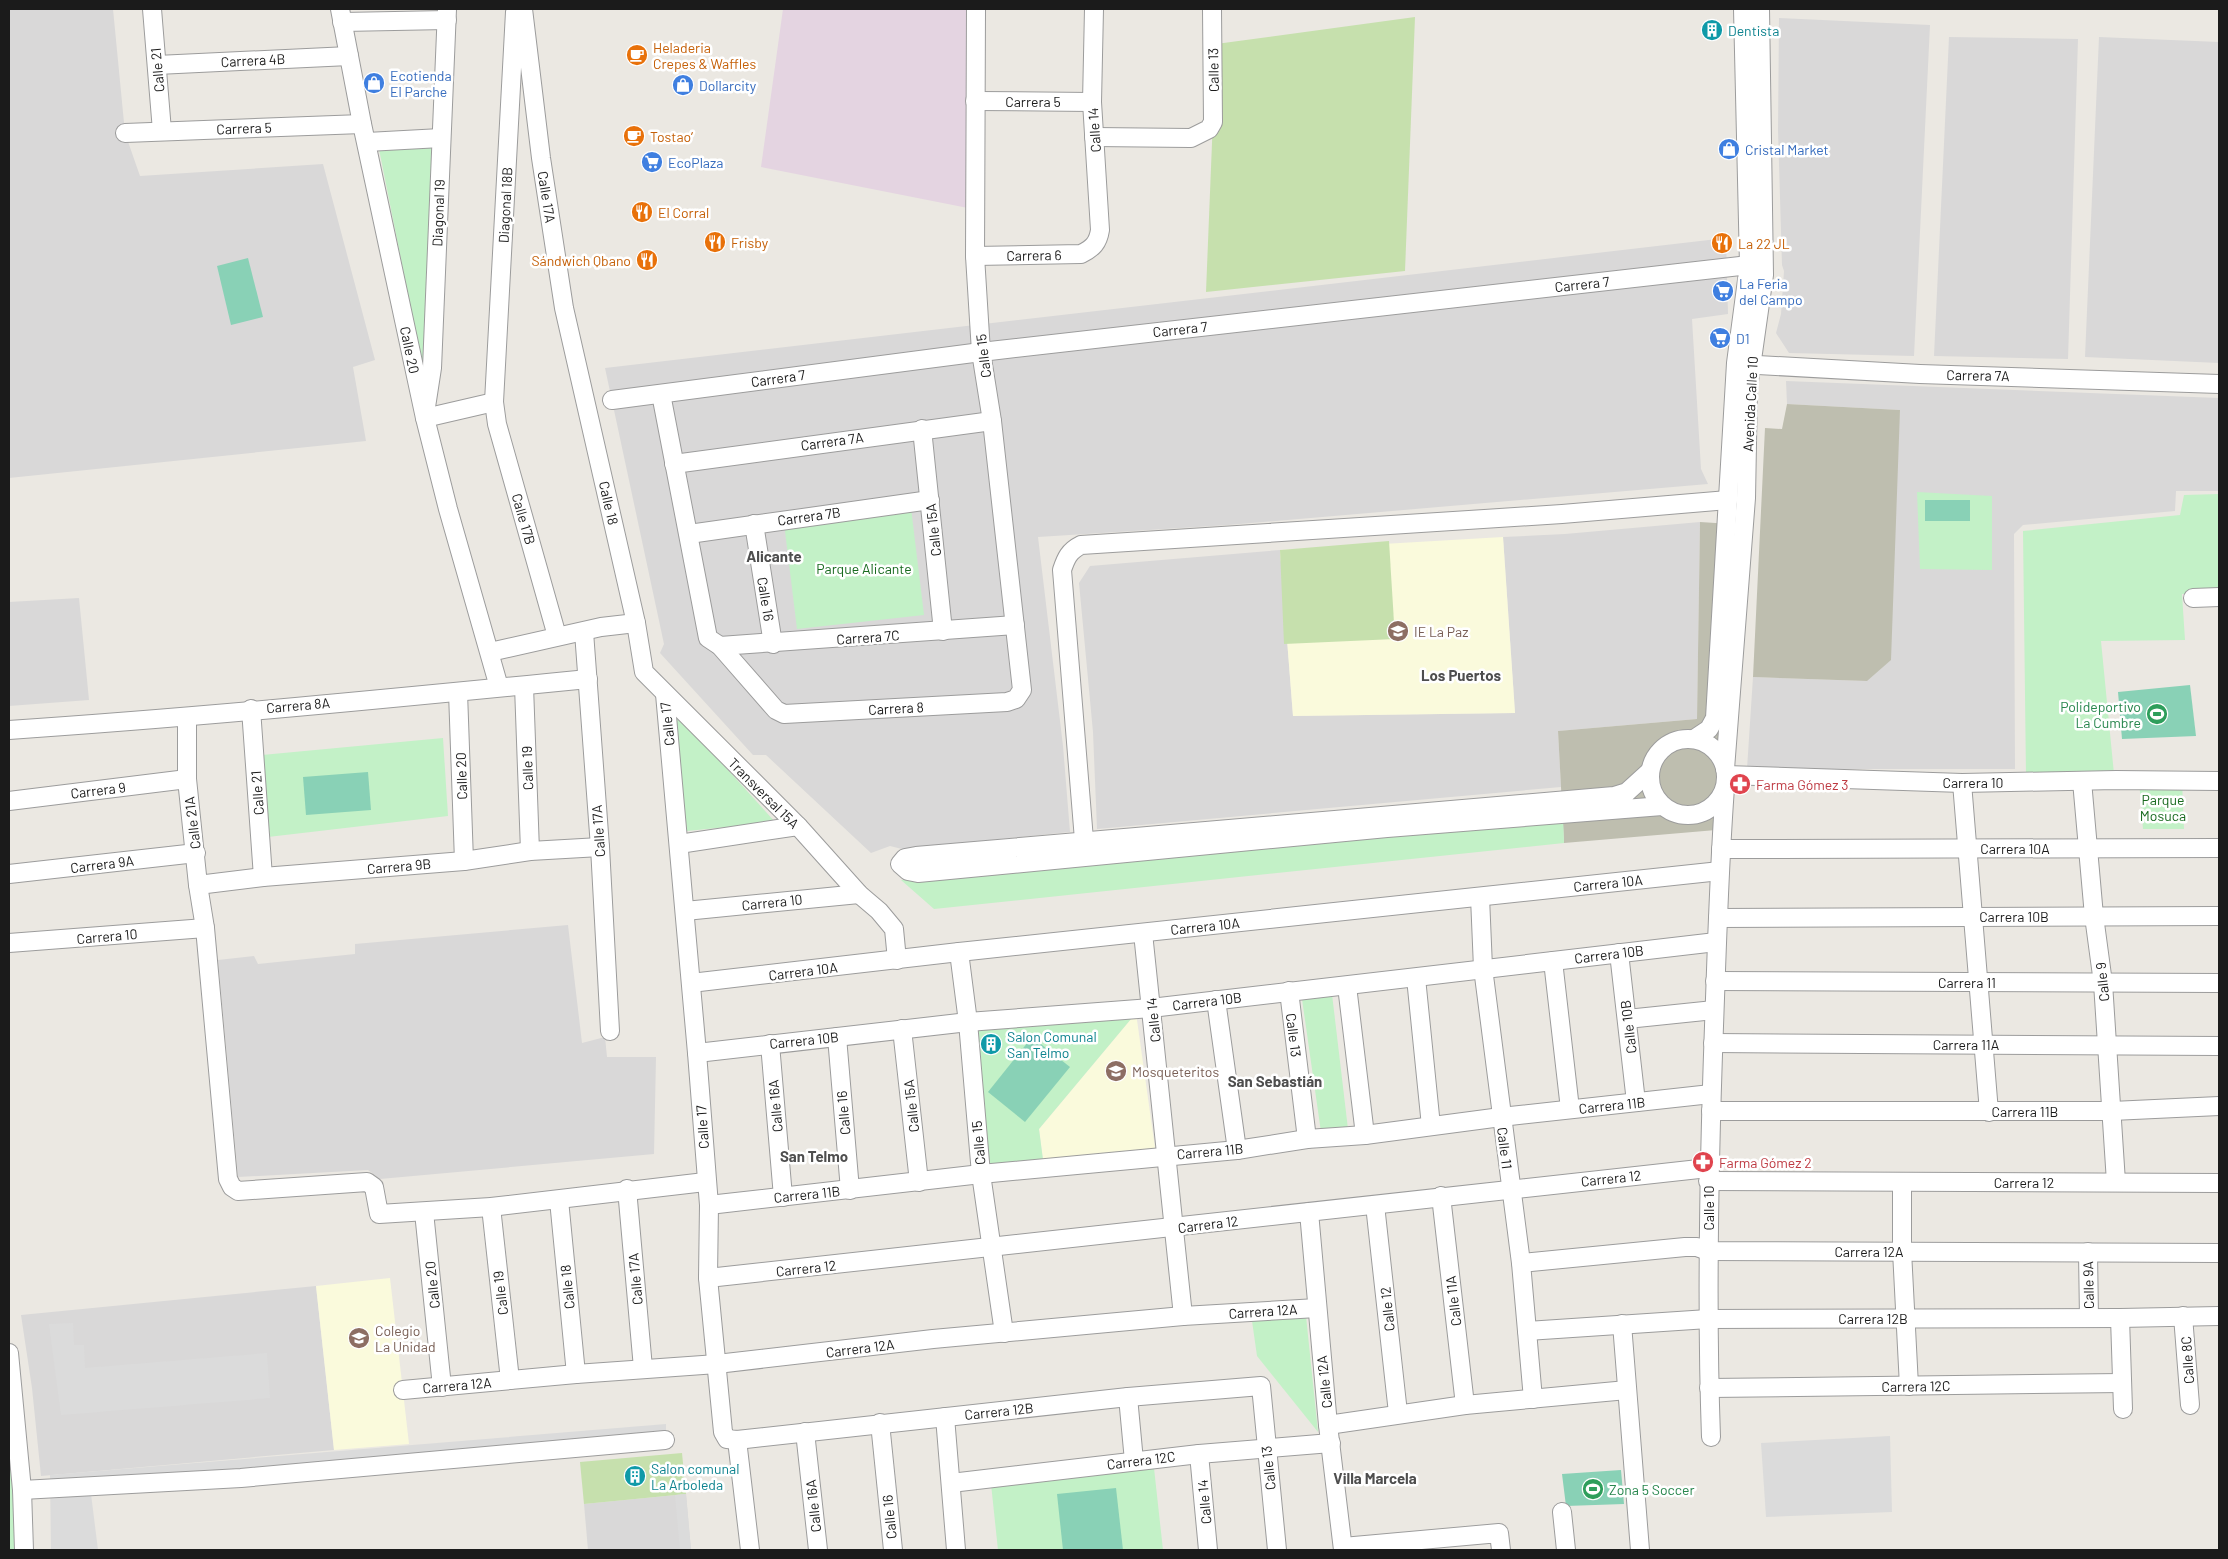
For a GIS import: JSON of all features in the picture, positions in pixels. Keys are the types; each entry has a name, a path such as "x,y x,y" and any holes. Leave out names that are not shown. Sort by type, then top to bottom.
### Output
{"street":[{"name":"Calle 21","path":"152,9 162,131"},
{"name":"Diagonal 18B","path":"494,402 515,9"},
{"name":"Calle 17A","path":"523,9 541,158 564,308 581,383"},
{"name":"Calle 15","path":"976,9 975,256 981,352 992,420 1022,690 1016,699"},
{"name":"Calle 14","path":"1092,249 1098,241 1100,230 1092,102 1094,9"},
{"name":"Calle 13","path":"1094,138 1191,138 1209,129 1214,122 1212,9"},
{"name":"Avenida Calle 10","path":"1694,739 1709,729 1715,718 1728,500 1743,364 1749,265 1743,9"},
{"name":"Avenida Calle 10","path":"1718,918 1721,849 1746,498 1743,364 1764,275 1760,9"},
{"path":"341,16 447,14"},
{"name":"Diagonal 19","path":"424,418 432,368 447,14"},
{"name":"Calle 20","path":"341,16 424,418 499,687"},
{"name":"Carrera 4B","path":"157,65 349,56"},
{"name":"Carrera 5","path":"975,101 1092,102"},
{"name":"Carrera 5","path":"125,133 362,124"},
{"path":"367,142 441,138"},
{"name":"Carrera 6","path":"975,256 1081,254 1092,249"},
{"name":"Carrera 7","path":"612,400 981,352 1749,265"},
{"name":"Carrera 7A","path":"1743,364 2219,384"},
{"name":"Calle 18","path":"581,383 636,623"},
{"path":"661,394 708,638 720,646"},
{"path":"424,418 494,402"},
{"name":"Calle 17B","path":"494,402 497,424 557,636"},
{"name":"Carrera 7A","path":"674,464 992,420"},
{"name":"Calle 15A","path":"922,429 943,631"},
{"name":"Carrera 7B","path":"689,534 930,500"},
{"path":"1085,850 1062,570 1066,558 1072,550 1081,545 1515,518 1728,500"},
{"name":"Calle 16","path":"754,524 773,644"},
{"path":"2193,598 2219,597"},
{"path":"490,652 601,627 636,623"},
{"name":"Transversal 15A","path":"636,623 644,672 798,826 859,894 879,911 894,929 897,960"},
{"name":"Carrera 7C","path":"720,646 773,644 1015,625"},
{"name":"Calle 17A","path":"584,632 600,847 610,1031"},
{"name":"Carrera 8","path":"720,646 776,710 784,714 1007,702 1016,699"},
{"name":"Carrera 8A","path":"9,730 187,718 251,710 588,680"},
{"name":"Calle 19","path":"524,686 530,851"},
{"name":"Calle 20","path":"458,692 464,861"},
{"name":"Calle 17","path":"664,694 680,844 697,1053 708,1205 708,1278 716,1364 723,1432 728,1439 737,1440"},
{"name":"Calle 21","path":"251,710 263,877"},
{"name":"Calle 21A","path":"187,718 187,779 198,885 205,928 228,1179 232,1187 238,1190 366,1182 374,1187 379,1214 424,1212"},
{"path":"1682,739 1694,739 1705,742 1714,749 1721,758 1726,777 1719,800 1710,809 1698,814 1686,815 1673,812 1662,806 1654,796 1650,784 1653,760 1660,750 1670,743 1682,739"},
{"path":"1085,850 916,856 906,858 900,864 908,871 918,873 1085,850 1541,808 1614,796 1627,792 1650,772"},
{"name":"Carrera 10","path":"1726,777 1962,783 2219,781"},
{"name":"Carrera 9","path":"9,801 187,779"},
{"name":"Calle 9","path":"2082,781 2094,916 2103,983 2116,1182"},
{"path":"1962,783 1989,1112"},
{"path":"1541,808 1662,806"},
{"name":"Avenida Calle 10","path":"1698,814 1706,820 1721,849"},
{"path":"680,844 798,826"},
{"name":"Carrera 9B","path":"198,885 263,877 464,861 530,851 600,847"},
{"name":"Carrera 10A","path":"1721,849 2219,848"},
{"name":"Carrera 9A","path":"9,874 196,853"},
{"name":"Carrera 10A","path":"691,984 959,952 1720,871"},
{"name":"Carrera 10","path":"685,911 859,894"},
{"name":"Calle 11","path":"1480,897 1483,968 1521,1263 1533,1399"},
{"name":"Carrera 10B","path":"1718,918 2219,916"},
{"name":"Calle 10","path":"1711,1437 1708,1319 1708,1174 1718,918"},
{"name":"Carrera 10","path":"9,943 205,928"},
{"name":"Calle 14","path":"1143,932 1168,1155 1173,1228 1183,1316"},
{"name":"Carrera 10B","path":"697,1053 968,1022 1151,1008 1716,942"},
{"name":"Calle 15","path":"959,952 968,1022 981,1174 1004,1333"},
{"name":"Calle 10B","path":"1619,952 1636,1102"},
{"path":"1552,961 1570,1109"},
{"path":"1416,978 1431,1126"},
{"name":"Carrera 11","path":"1716,981 2219,984"},
{"path":"1347,986 1365,1135"},
{"name":"Calle 13","path":"1289,991 1307,1139"},
{"path":"1216,1000 1238,1150"},
{"path":"1627,1019 1714,1010"},
{"name":"Calle 15A","path":"902,1029 919,1182"},
{"name":"Calle 16","path":"837,1037 850,1190"},
{"name":"Carrera 11A","path":"1713,1043 2219,1046"},
{"name":"Calle 16A","path":"770,1044 783,1197"},
{"name":"Carrera 11B","path":"708,1205 981,1174 1168,1155 1238,1150 1307,1139 1365,1135 1501,1116 1636,1102 1989,1112 2112,1111 2219,1106"},
{"name":"Carrera 12","path":"708,1278 992,1249 1441,1196 1708,1174 1902,1182 2219,1183"},
{"path":"424,1212 559,1200 627,1190 705,1182"},
{"path":"1902,1182 1904,1318 1909,1386"},
{"name":"Calle 17A","path":"627,1190 643,1368"},
{"name":"Calle 11A","path":"1441,1196 1465,1405"},
{"name":"Calle 18","path":"559,1200 576,1374"},
{"name":"Calle 12","path":"1375,1205 1398,1413"},
{"name":"Calle 19","path":"490,1207 510,1380"},
{"name":"Calle 20","path":"424,1212 442,1387"},
{"name":"Calle 12A","path":"1309,1212 1328,1425 1343,1549"},
{"name":"Carrera 12A","path":"1521,1263 1685,1247 1697,1247 1708,1252 2219,1253"},
{"name":"Calle 9A","path":"2088,1252 2089,1318"},
{"name":"Carrera 12A","path":"403,1390 643,1368 674,1368 1183,1316 1317,1308"},
{"name":"Calle 8C","path":"2183,1316 2190,1404"},
{"name":"Carrera 12B","path":"1527,1331 1708,1319 2219,1316"},
{"path":"2120,1318 2123,1409"},
{"path":"1622,1324 1640,1550"},
{"path":"9,1354 22,1490 24,1550"},
{"name":"Carrera 12C","path":"1709,1388 2122,1383"},
{"name":"Calle 13","path":"1261,1386 1277,1550"},
{"name":"Carrera 12B","path":"737,1440 1128,1397 1261,1386"},
{"path":"1328,1425 1398,1413 1465,1405 1627,1390"},
{"path":"1128,1397 1134,1461"},
{"path":"945,1417 956,1550"},
{"name":"Calle 16","path":"880,1423 893,1550"},
{"name":"Calle 16A","path":"805,1432 818,1550"},
{"path":"22,1490 241,1478 665,1440"},
{"path":"737,1440 750,1550"},
{"name":"Carrera 12C","path":"951,1483 1199,1454 1331,1443"},
{"name":"Calle 14","path":"1199,1454 1208,1550"},
{"path":"1562,1512 1566,1550"},
{"path":"1343,1549 1500,1532 1501,1550"}],"shaded area":[{"path":"113,9 125,133 140,176 323,164 375,360 353,367 366,441 9,478 9,10"},
{"path":"783,9 972,9 973,209 761,167"},
{"path":"1779,18 1930,25 1914,356 1789,353 1776,333 1781,314 1784,271 1782,265 1778,130"},
{"path":"1949,37 2078,39 2068,359 1934,356"},
{"path":"2099,37 2219,42 2219,363 2085,357"},
{"name":"Alicante","path":"1726,238 1728,314 1692,319 1701,469 1708,484 1228,525 1038,537 1063,746 1070,832 902,849 890,846 871,853 766,755 753,755 660,653 664,644 605,368"},
{"path":"1786,381 2219,398 2219,491 2176,491 2175,511 2023,525 2014,534 2015,769 1747,769 1753,677 1867,681 1900,410 1787,404"},
{"path":"1787,404 1900,410 1891,660 1867,681 1753,677 1765,428 1782,429"},
{"path":"1700,522 1697,719 1558,731 1561,787 1097,829 1093,732 1079,583 1090,566 1280,550 1293,716 1515,713 1503,537 1565,534"},
{"path":"1700,522 1731,524 1728,721 1716,830 1564,843 1558,731 1697,719"},
{"name":"IE La Paz","path":"1503,537 1515,713 1293,716 1280,550"},
{"path":"79,598 89,700 9,706 9,602"},
{"path":"568,925 582,1043 605,1037 607,1057 656,1057 654,1154 380,1179 368,1170 238,1177 218,960 254,956 258,964 355,954 355,944"},
{"name":"Mosqueteritos","path":"1136,1013 1155,1148 1043,1160 1039,1129"},
{"name":"Colegio La Unidad","path":"390,1278 409,1444 334,1450 316,1286"},
{"path":"316,1286 334,1450 41,1476 32,1388 21,1315"},
{"path":"73,1323 74,1345 84,1345 85,1368 267,1353 270,1398 61,1415 49,1324"},
{"path":"666,1424 666,1436 91,1494 98,1550 51,1550 50,1475"},
{"path":"1890,1436 1892,1512 1766,1517 1761,1443"},
{"path":"686,1494 691,1550 588,1550 584,1504"},
{"path":"686,1494 691,1550 680,1550 675,1495"}],"green space":[{"path":"1415,17 1405,271 1206,292 1216,44"},
{"path":"433,146 425,364 422,365 379,149"},
{"path":"248,258 263,317 231,325 217,266"},
{"path":"1917,492 1992,496 1992,570 1920,569"},
{"path":"2219,494 2219,592 2182,594 2185,640 2101,641 2114,774 2026,776 2023,531 2180,515 2184,495"},
{"path":"1925,500 1970,500 1970,521 1925,521"},
{"name":"Parque Alicante","path":"911,508 924,615 797,629 784,523"},
{"path":"1389,541 1395,639 1284,644 1280,550"},
{"name":"Polideportivo La Cumbre","path":"2190,685 2196,736 2122,739 2118,692"},
{"path":"672,708 775,822 687,831"},
{"path":"443,738 448,816 268,837 262,755"},
{"path":"368,772 371,810 306,815 303,777"},
{"name":"Parque Mosuca","path":"2139,780 2182,780 2184,829 2143,829"},
{"path":"1563,817 1564,843 934,909 901,880 1176,857"},
{"path":"1332,994 1348,1129 1321,1132 1302,999"},
{"path":"1136,1013 1039,1129 1043,1160 990,1166 975,1029"},
{"path":"1032,1037 1070,1067 1025,1122 988,1092"},
{"path":"1306,1316 1318,1432 1257,1356 1252,1321"},
{"path":"9,1427 14,1487 16,1550 9,1550"},
{"path":"682,1453 686,1494 584,1504 580,1462"},
{"path":"1154,1468 1163,1550 998,1550 991,1484"},
{"name":"Zona 5 Soccer","path":"1621,1470 1624,1504 1566,1506 1562,1474"},
{"path":"1116,1488 1123,1550 1063,1550 1057,1494"}],"place":[{"name":"Dentista","path":"1712,30"},
{"name":"Heladeria Crepes & Waffles","path":"637,55"},
{"name":"Ecotienda El Parche","path":"374,83"},
{"name":"Dollarcity","path":"683,85"},
{"name":"Tostao’","path":"634,136"},
{"name":"Cristal Market","path":"1729,149"},
{"name":"EcoPlaza","path":"652,162"},
{"name":"El Corral","path":"642,212"},
{"name":"Frisby","path":"715,242"},
{"name":"La 22 JL","path":"1722,243"},
{"name":"Sándwich Qbano","path":"647,260"},
{"name":"La Feria del Campo","path":"1723,291"},
{"name":"D1","path":"1720,338"},
{"name":"IE La Paz","path":"1398,631"},
{"name":"Polideportivo La Cumbre","path":"2157,714"},
{"name":"Farma Gómez 3","path":"1740,784"},
{"name":"Salon Comunal San Telmo","path":"991,1044"},
{"name":"Mosqueteritos","path":"1116,1071"},
{"name":"Farma Gómez 2","path":"1703,1162"},
{"name":"Colegio La Unidad","path":"359,1338"},
{"name":"Salon comunal La Arboleda","path":"635,1476"},
{"name":"Zona 5 Soccer","path":"1593,1489"}],"district":[{"name":"Alicante","path":"774,556"},
{"name":"Los Puertos","path":"1461,675"},
{"name":"San Sebastián","path":"1275,1081"},
{"name":"San Telmo","path":"814,1156"},
{"name":"Villa Marcela","path":"1375,1478"}]}
